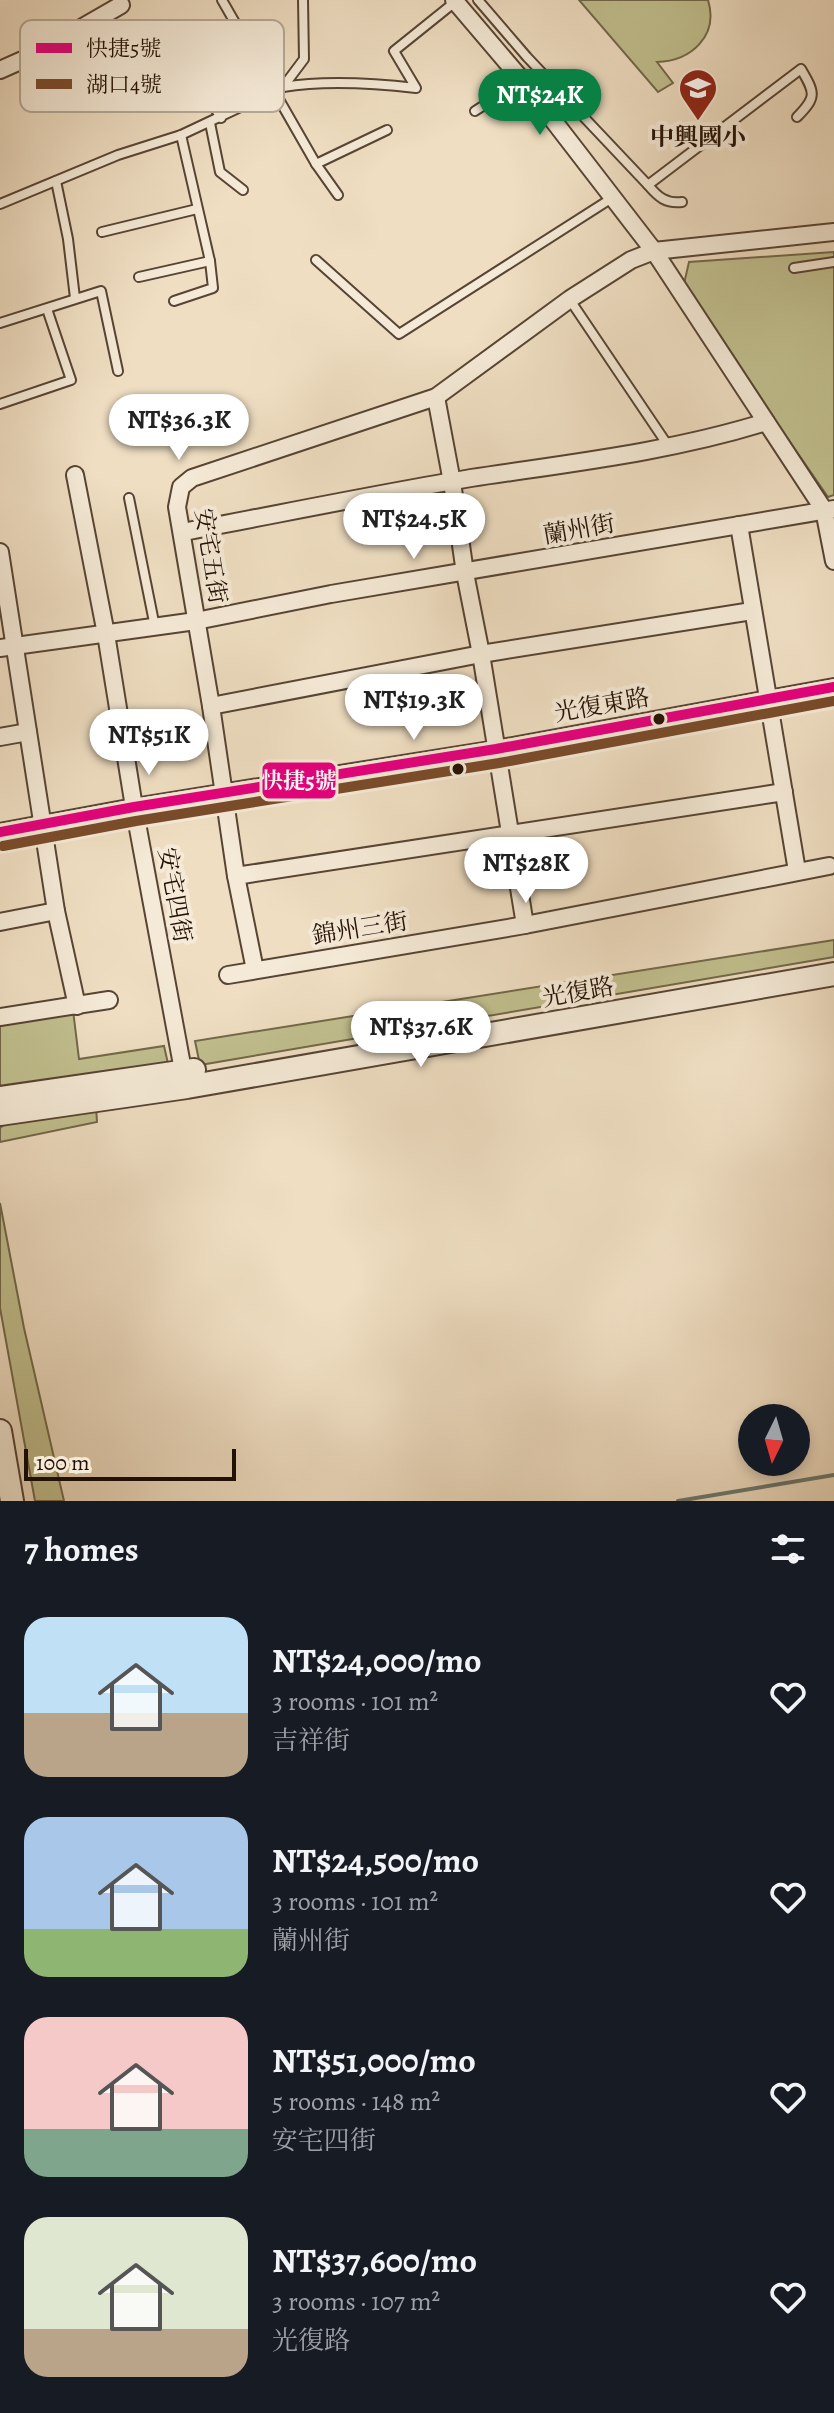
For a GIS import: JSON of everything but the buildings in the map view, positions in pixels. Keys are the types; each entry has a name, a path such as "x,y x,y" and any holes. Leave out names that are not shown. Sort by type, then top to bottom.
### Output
{"street":[{"path":"455,1 517,74 654,251 766,422 829,510 834,561"},
{"path":"91,20 119,3"},
{"path":"0,70 20,61"},
{"name":"安宅五街","path":"255,970 236,876 177,507 181,487 192,478 436,397 570,299 631,260 654,251 834,232"},
{"path":"436,397 525,925"},
{"path":"183,532 452,482 669,447 766,422"},
{"name":"安宅四街","path":"75,475 185,1079"},
{"name":"蘭州街","path":"8,646 155,628 331,594 829,510"},
{"path":"739,525 797,871"},
{"path":"1,561 8,646 28,732 45,825 56,911 77,1006"},
{"path":"211,706 481,654 752,611"},
{"name":"光復東路","path":"0,832 134,807 496,749 834,687"},
{"path":"0,737 28,732"},
{"path":"236,876 784,792"},
{"name":"錦州三街","path":"228,975 525,925 829,866"},
{"path":"0,922 56,911"},
{"name":"光復路","path":"0,1114 834,961"},
{"name":"光復路","path":"0,1098 185,1079 834,974"},
{"path":"0,1017 109,1000"},
{"path":"0,1431 12,1501"}],"lane":[{"path":"222,0 235,20"},
{"path":"284,81 304,59 303,0"},
{"path":"478,0 527,57 660,198 674,203 682,202"},
{"path":"284,87 308,83 416,88 394,51 455,1"},
{"path":"475,111 517,74 527,57"},
{"path":"648,185 801,69 813,88 811,103 797,117"},
{"path":"284,100 316,164 338,195"},
{"path":"217,112 221,118"},
{"path":"0,204 118,155 181,135 232,112"},
{"path":"210,123 220,172 243,190"},
{"path":"316,164 387,130"},
{"path":"174,301 213,288 210,261 181,135"},
{"path":"56,181 68,239 75,298"},
{"path":"316,260 399,334 612,198"},
{"path":"102,232 197,209"},
{"path":"139,277 210,261"},
{"path":"794,268 834,262"},
{"path":"0,323 101,291 118,371"},
{"path":"570,299 669,447"},
{"path":"0,404 71,380 47,309"},
{"path":"129,498 155,628"}],"shaded area":[{"path":"579,0 708,0 709,25 706,35 691,51 669,61 657,62 673,83 658,92"},
{"path":"834,252 834,495 828,497 683,288 689,262"},
{"path":"834,940 834,957 200,1065 195,1041"},
{"path":"73,1010 79,1059 164,1046 169,1068 0,1093 0,1021"},
{"path":"96,1106 97,1122 0,1142 0,1128 10,1120"},
{"path":"0,1203 24,1328 64,1501 35,1501 0,1308"}],"waterway":[{"path":"678,1501 834,1475"}],"transit line":[{"name":"快捷5號","path":"0,832 134,807 496,749 834,687"},
{"name":"湖口4號","path":"3,846 136,821 499,763 834,701"}],"place":[{"name":"中興國小","path":"698,122"}]}
